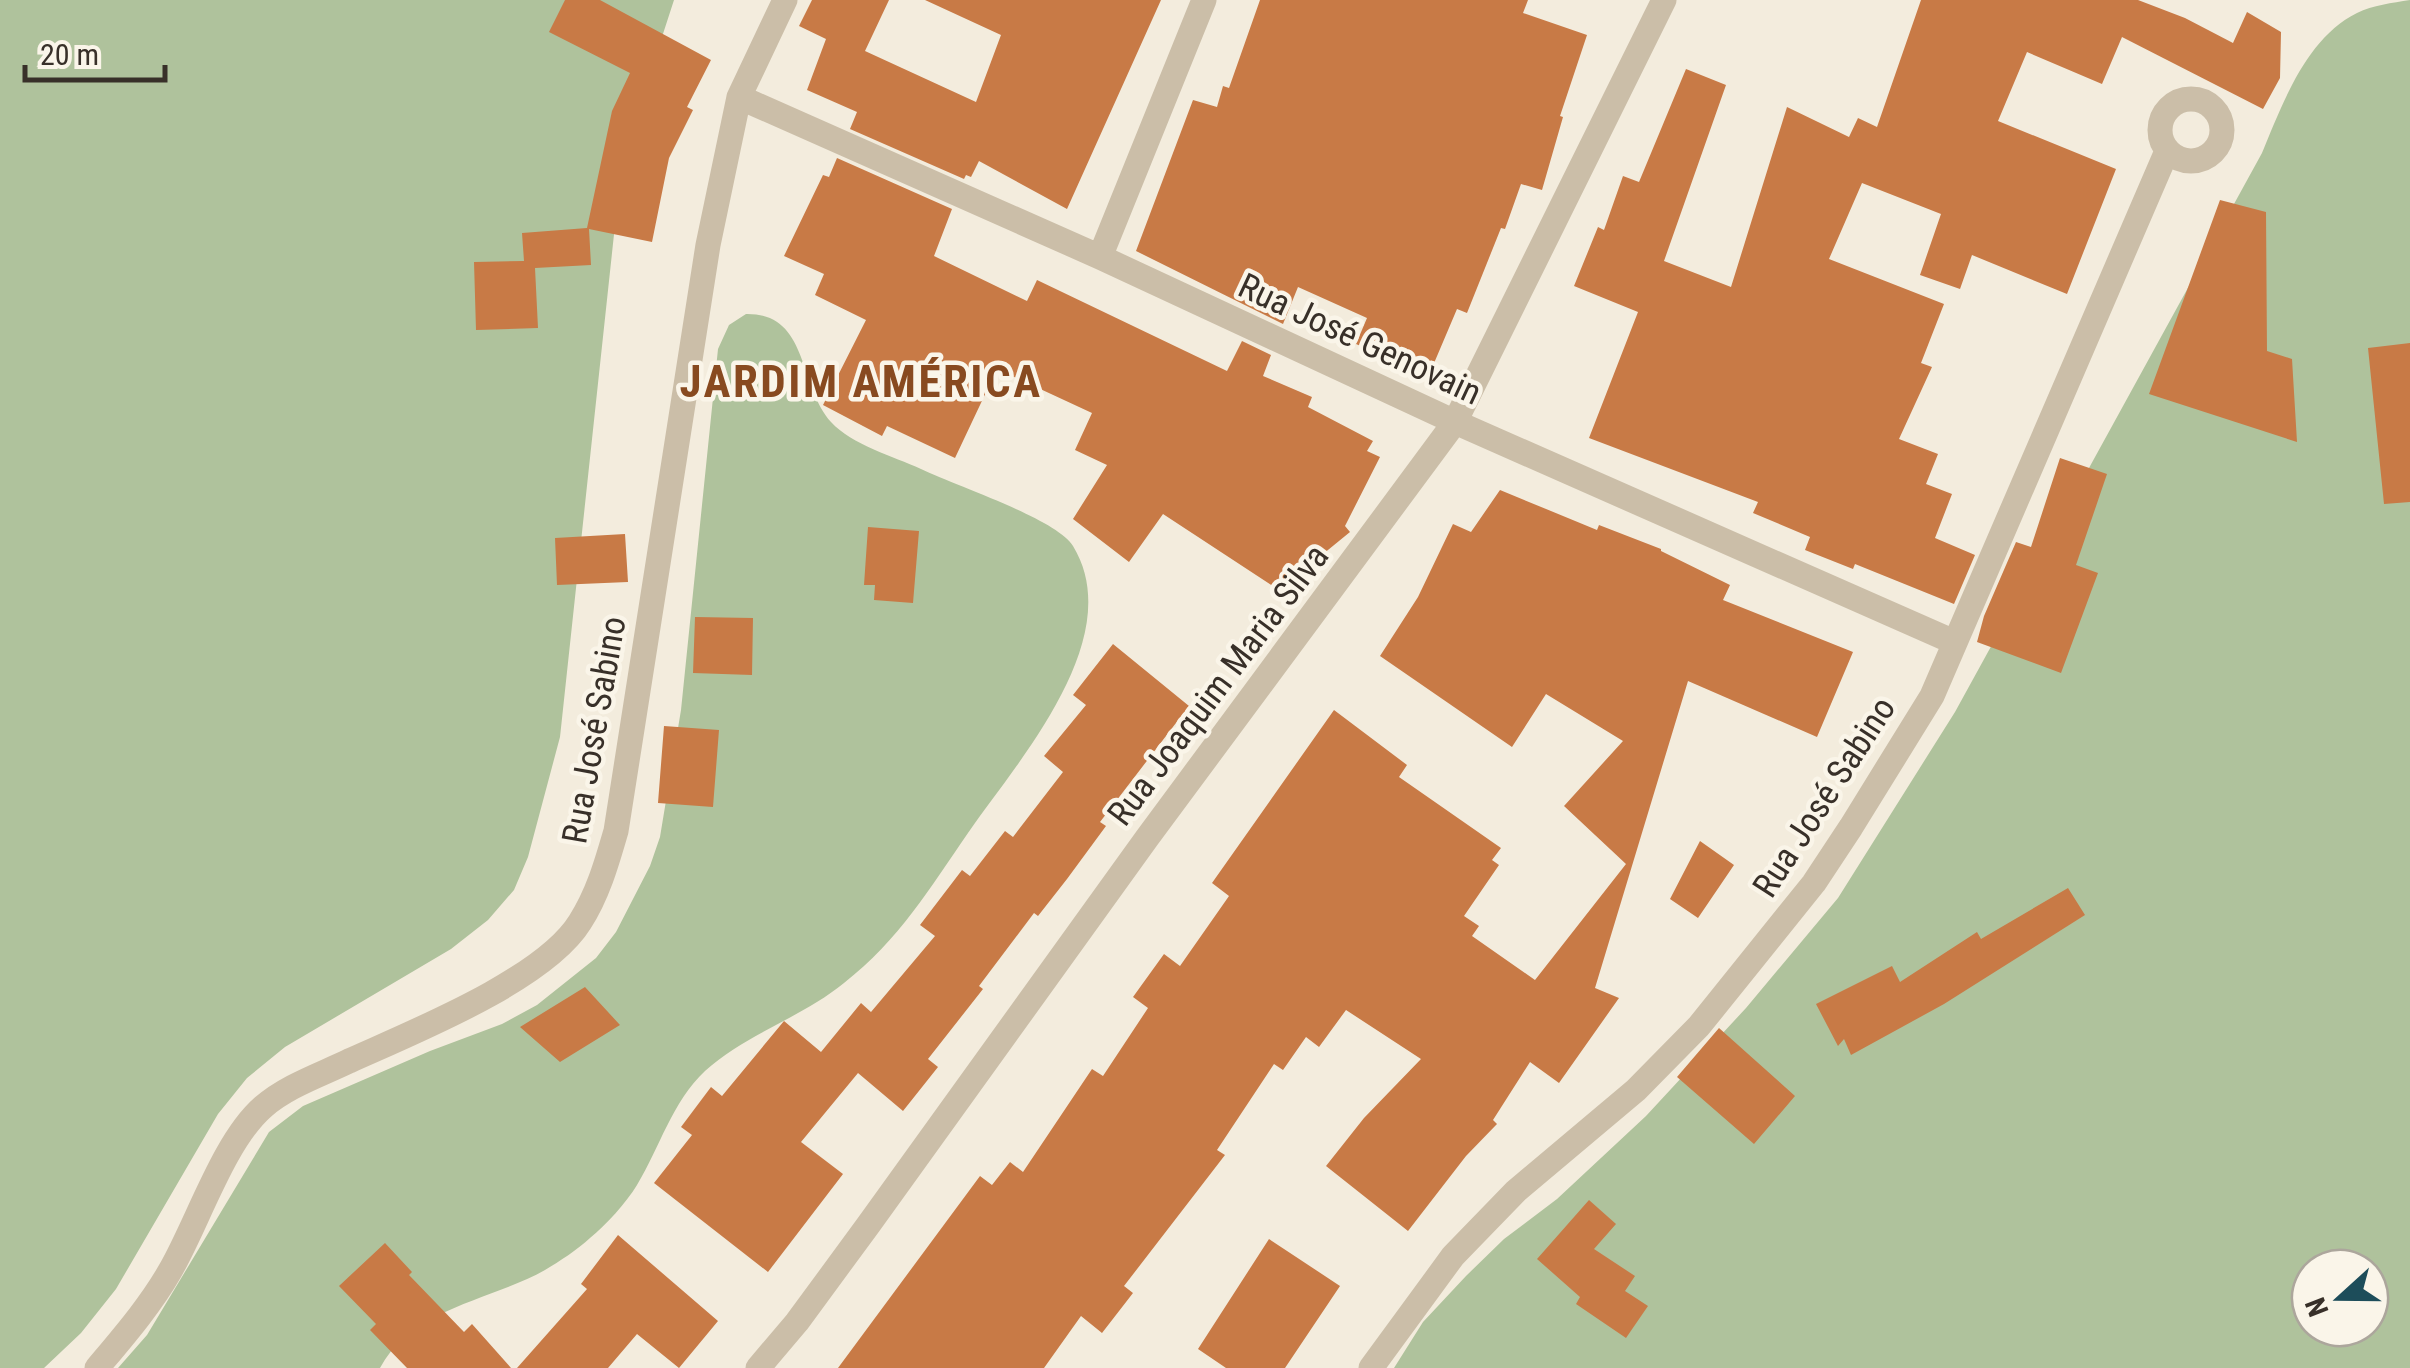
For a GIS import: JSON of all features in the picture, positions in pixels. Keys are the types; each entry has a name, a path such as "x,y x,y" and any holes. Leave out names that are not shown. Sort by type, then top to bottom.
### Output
{"street":[{"name":"Rua José Sabino","path":"97,1368 170,1271 225,1162 260,1108 285,1090 429,1024 532,969 554,952 578,924 592,899 606,868 616,830 708,245 739,97 785,0"},
{"path":"1100,257 1204,0"},
{"name":"Rua Joaquim Maria Silva","path":"758,1368 870,1224 1455,422 1664,0"},
{"name":"Rua José Genovain","path":"739,97 1100,257 1455,422 1954,642"},
{"name":"Rua José Sabino","path":"1371,1368 1453,1256 1531,1178 1636,1090 1699,1026 1814,882 1901,750 1932,696 2167,151"}],"green space":[{"path":"0,0 674,0 622,160 560,737 528,857 514,890 488,920 451,949 285,1047 247,1078 218,1114 116,1289 81,1333 44,1368 0,1368"},
{"path":"2410,0 2410,1368 1394,1368 1423,1322 1466,1276 1646,1116 1746,1008 1838,898 1955,712 2262,153 2298,74 2339,24 2363,10"},
{"path":"746,314 766,317 781,325 792,338 820,407 840,430 873,449 1027,514 1073,546 1087,582 1087,620 1077,659 1038,735 927,893 881,949 827,995 705,1071 675,1111 627,1199 603,1227 568,1255 524,1280 432,1319 394,1348 380,1368 118,1368 147,1335 269,1132 303,1106 502,1024 537,1005 596,958 616,932 650,866 660,837 681,710 718,349 729,325"}],"building":[{"path":"565,0 600,0 711,60 687,107 693,110 669,158 652,242 589,229 591,265 535,268 538,328 476,330 474,262 524,261 522,233 587,228 612,111 630,73 549,32"},
{"path":"812,0 889,0 865,51 976,102 1001,35 925,0 1161,0 1067,209 979,161 971,177 966,175 964,179 850,129 857,112 807,90 826,39 799,26"},
{"path":"1260,0 1528,0 1523,13 1587,35 1560,116 1563,117 1542,190 1521,184 1467,313 1457,309 1429,375 1356,344 1367,318 1298,287 1283,324 1136,251 1193,100 1217,107 1223,86 1229,88"},
{"path":"1921,0 2138,0 2233,43 2247,12 2281,32 2280,78 2263,109 2122,37 2102,84 2027,52 1998,121 2116,169 2067,294 1972,255 1960,289 1920,275 1941,214 1862,183 1829,259 1944,304 1921,363 1932,367 1899,439 1938,454 1926,484 1952,494 1935,538 1975,555 1954,604 1855,564 1853,569 1805,550 1810,537 1753,513 1758,502 1589,438 1638,312 1574,286 1598,227 1604,230 1623,176 1639,182 1686,69 1726,85 1664,261 1731,287 1787,107 1849,137 1858,118 1877,127"},
{"path":"837,158 952,209 934,256 1027,301 1037,280 1227,371 1242,341 1271,355 1263,376 1312,397 1308,407 1373,441 1367,451 1380,457 1345,526 1350,532 1279,590 1163,514 1129,562 1073,519 1107,465 1075,450 1092,413 997,369 955,458 887,426 882,436 823,405 866,320 815,295 824,274 784,256 823,175 829,177"},
{"path":"2220,200 2266,212 2267,351 2292,359 2297,442 2149,394"},
{"path":"2410,343 2410,502 2384,504 2368,348"},
{"path":"2060,458 2107,474 2076,565 2098,573 2061,673 1977,642 2016,542 2031,547"},
{"path":"1500,490 1597,530 1599,525 1661,549 1730,585 1723,600 1853,652 1817,737 1688,681 1595,988 1619,998 1559,1083 1530,1062 1493,1120 1497,1124 1466,1156 1408,1231 1326,1166 1364,1118 1421,1059 1346,1010 1319,1047 1306,1037 1283,1070 1274,1064 1217,1150 1225,1155 1124,1286 1133,1293 1102,1333 1081,1316 1044,1368 838,1368 980,1176 992,1185 1010,1162 1023,1172 1092,1069 1103,1076 1148,1008 1133,997 1164,954 1180,966 1229,896 1212,883 1334,710 1407,765 1399,777 1501,848 1492,860 1499,865 1464,916 1479,926 1472,936 1535,980 1626,864 1564,806 1623,741 1546,694 1512,747 1380,656 1418,597 1453,524 1471,532"},
{"path":"868,527 919,531 913,603 874,600 875,585 864,585"},
{"path":"625,534 628,582 557,585 555,538"},
{"path":"695,617 753,618 752,675 693,673"},
{"path":"1113,644 1189,706 1100,822 1106,826 1067,879 1038,916 1034,913 979,986 983,989 928,1059 938,1067 903,1111 858,1073 801,1142 843,1174 768,1272 654,1183 692,1135 681,1127 711,1087 722,1096 784,1021 821,1052 861,1003 871,1012 935,936 920,925 962,870 970,876 1005,831 1013,837 1063,772 1044,756 1086,705 1073,695"},
{"path":"664,726 719,730 713,807 658,803"},
{"path":"1700,841 1734,865 1698,918 1670,899"},
{"path":"2068,888 2085,915 1944,1004 1851,1055 1844,1039 1838,1046 1816,1004 1892,966 1900,982 1977,932 1981,939"},
{"path":"585,987 620,1025 560,1062 520,1027"},
{"path":"1719,1028 1795,1096 1754,1144 1677,1077"},
{"path":"1589,1200 1616,1224 1594,1249 1635,1276 1625,1291 1648,1306 1626,1338 1576,1304 1580,1297 1537,1259"},
{"path":"618,1235 718,1321 679,1368 637,1334 608,1368 517,1368 587,1289 581,1284"},
{"path":"1269,1239 1340,1286 1285,1368 1226,1368 1198,1349"},
{"path":"385,1243 412,1272 409,1275 464,1332 472,1324 511,1368 407,1368 370,1330 376,1324 339,1286"}],"district":[{"name":"JARDIM AMÉRICA","path":"861,381"}]}
